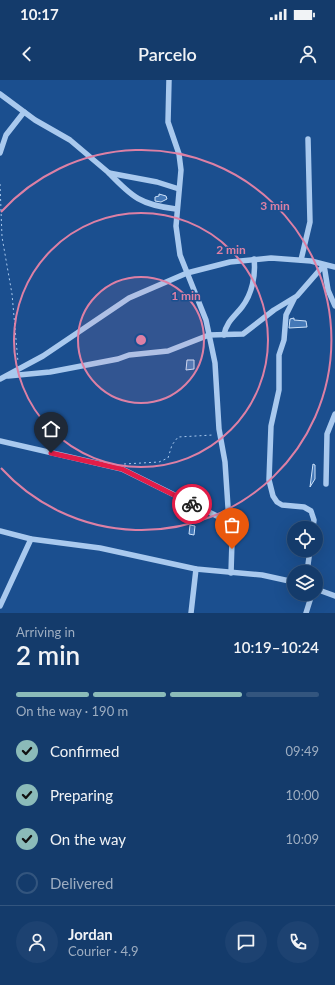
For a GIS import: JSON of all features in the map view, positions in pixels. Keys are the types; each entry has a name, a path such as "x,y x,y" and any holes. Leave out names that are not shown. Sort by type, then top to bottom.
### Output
{"street":[{"path":"169,80 168,122 180,161 179,190 176,209 178,248 200,303 215,363 220,433 226,474 229,522 232,541 231,573"},
{"path":"0,94 24,112 70,140 109,173 128,193 149,204 176,209"},
{"path":"0,153 6,135 24,112"},
{"path":"301,260 310,222 308,139"},
{"path":"109,173 157,182 179,190"},
{"path":"0,379 43,356 129,298 187,273 230,262 254,259 280,258 301,260 335,267"},
{"path":"224,335 226,326 243,306 250,292 254,275 254,259"},
{"path":"314,521 314,515 311,511 304,507 282,505 277,502 273,496 269,480 271,426 278,390 278,355 284,340 286,315 295,297 324,265"},
{"path":"324,265 328,290 335,306"},
{"path":"8,376 50,372 129,355 168,351 209,335 237,336 246,333 274,310 295,297"},
{"path":"326,484 327,434 335,414"},
{"path":"0,441 122,469 229,522"},
{"path":"0,531 32,539 113,551 196,569 262,575 287,580"},
{"path":"0,606 32,539"},
{"path":"191,613 196,569"},
{"path":"323,592 335,596"},
{"path":"306,613 310,601"}],"path":[{"path":"0,184 2,237 12,294 19,369"},
{"path":"123,464 159,462 168,458 172,445 178,438 193,435 207,436 220,433"}],"building":[{"path":"159,194 166,196 167,199 161,202 155,201 155,197 159,196"},
{"path":"294,318 294,320 306,321 307,327 289,328 290,319"},
{"path":"187,360 194,360 194,369 186,370"},
{"path":"313,464 315,465 315,479 310,487"},
{"path":"190,525 195,526 194,535 189,534"}],"way so far":[{"path":"192,504 229,522 232,549"}],"route":[{"path":"51,453 122,469 161,487 192,504"}]}
